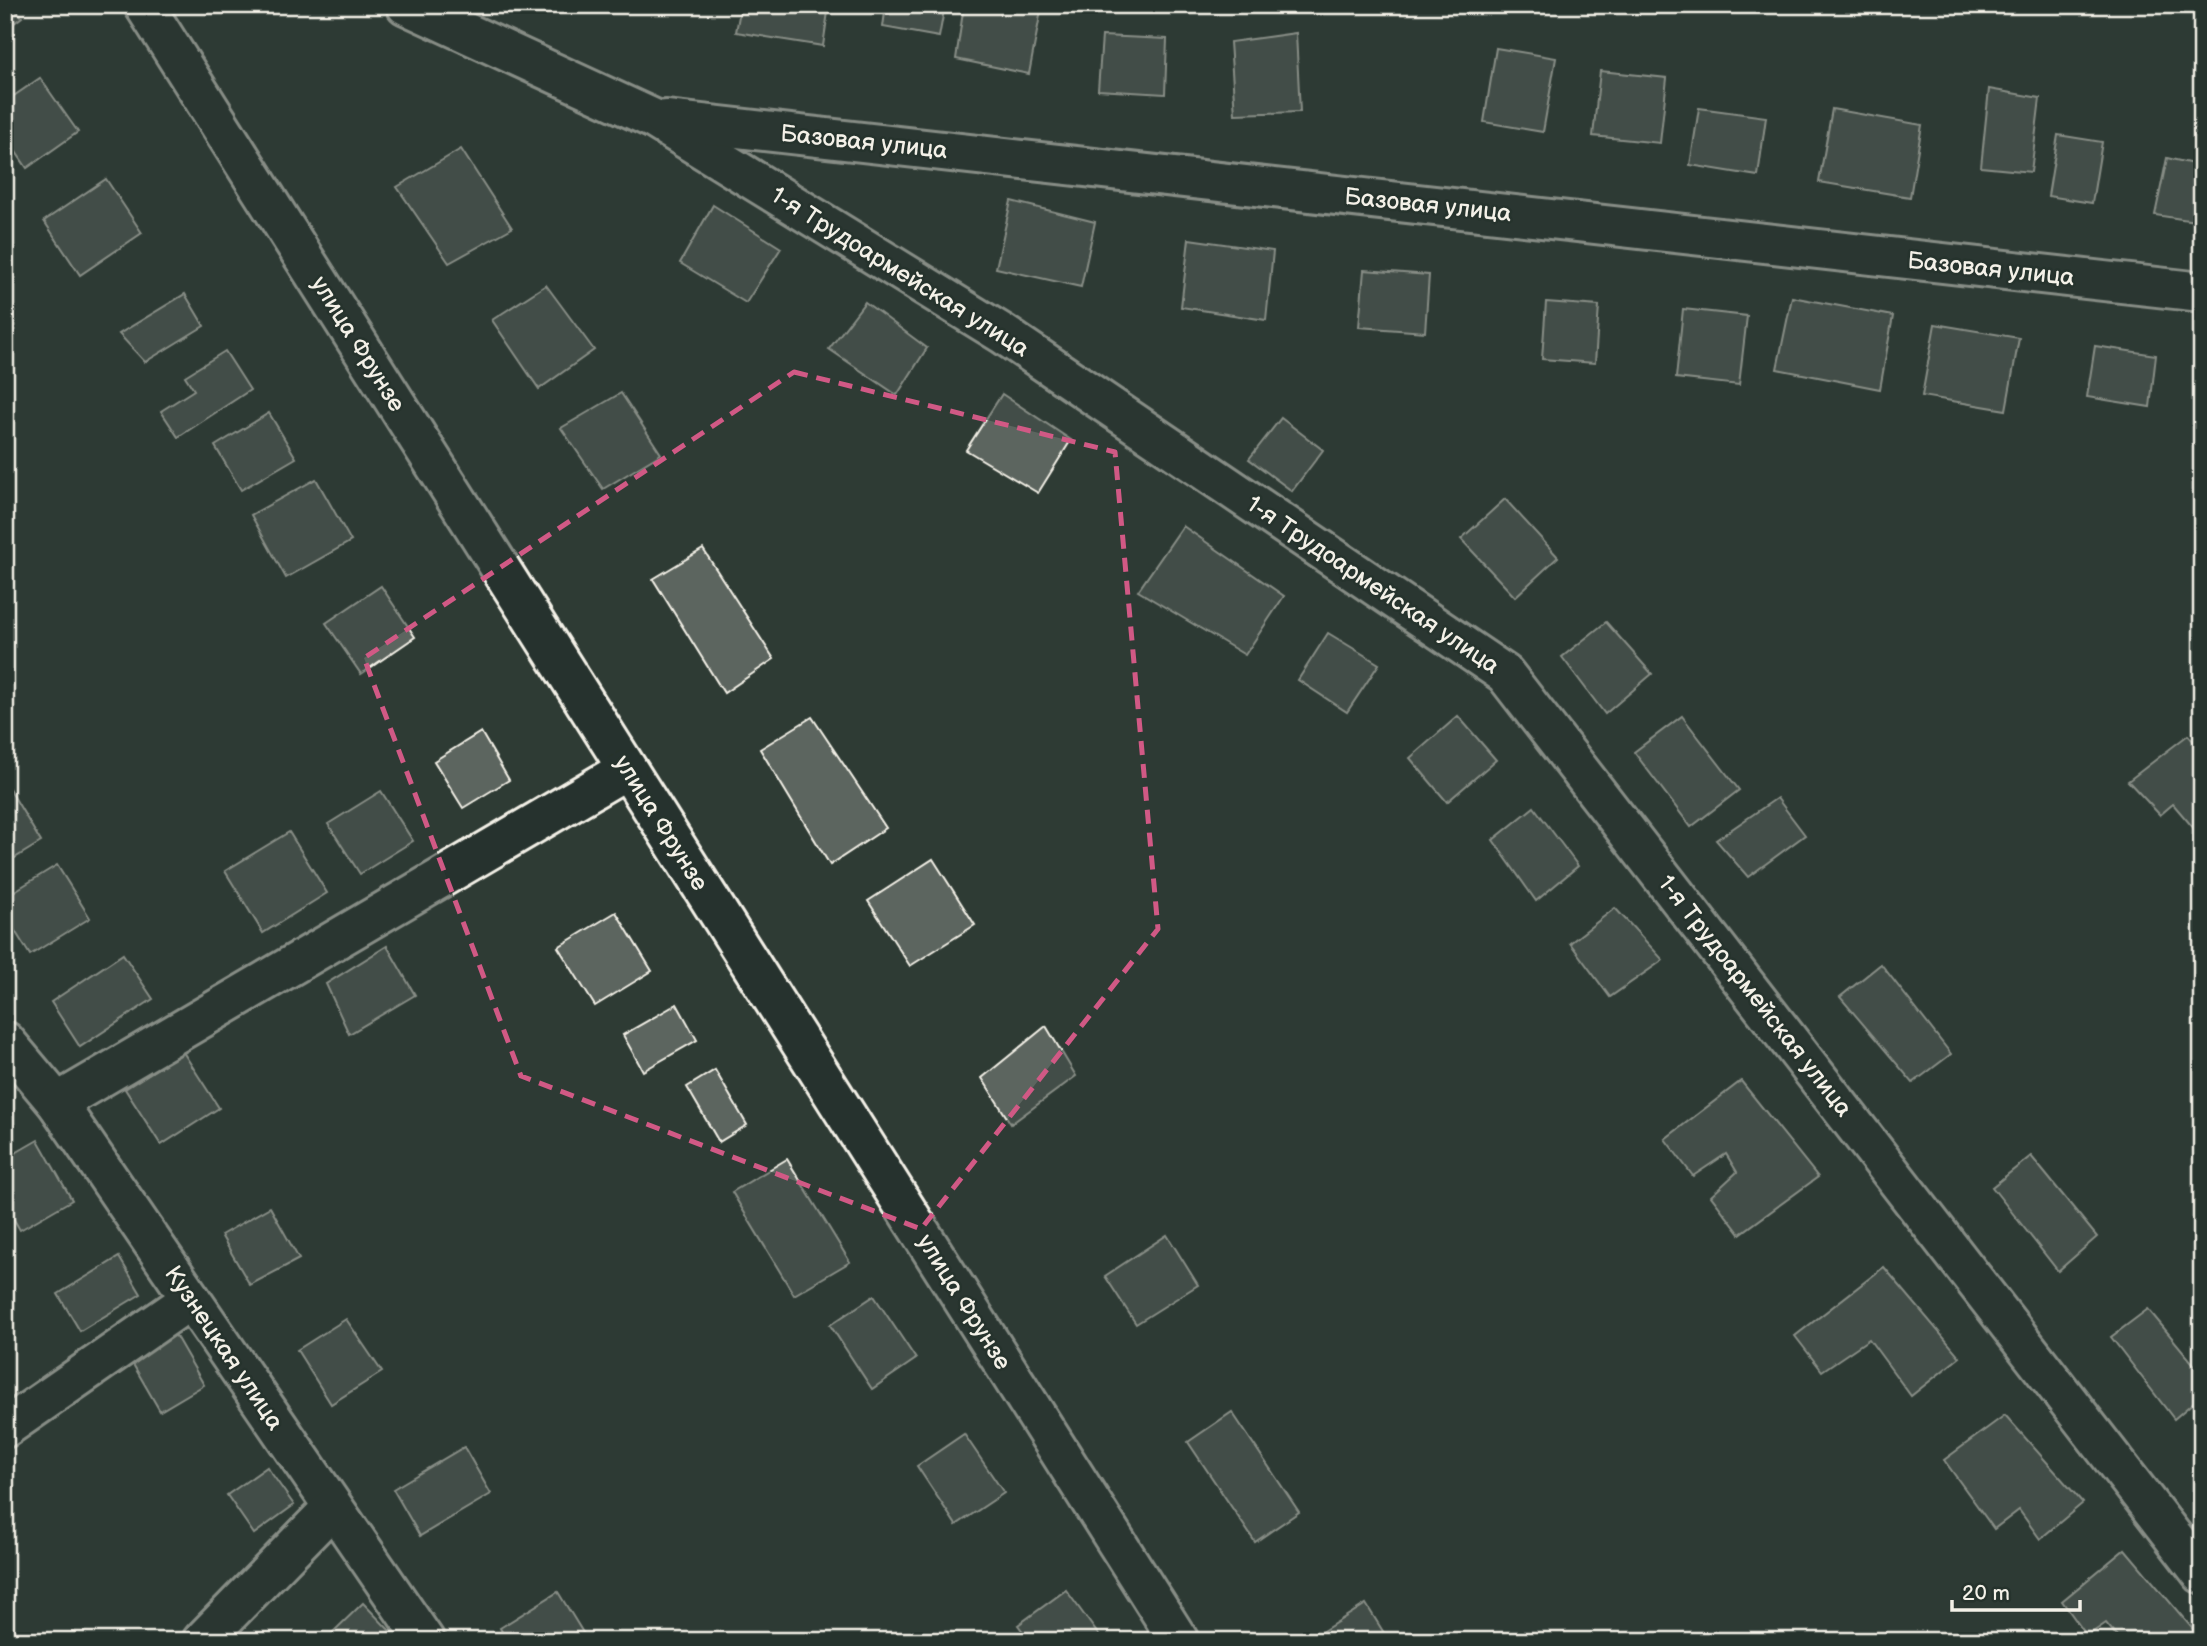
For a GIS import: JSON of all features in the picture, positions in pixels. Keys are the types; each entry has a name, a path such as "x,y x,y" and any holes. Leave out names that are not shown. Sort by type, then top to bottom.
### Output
{"street":[{"name":"улица Фрунзе","path":"144,5 1179,1641"},
{"name":"1-я Трудоармейская улица","path":"406,5 654,119 1003,334 1505,674 2202,1574"},
{"name":"Базовая улица","path":"654,119 2202,292"},
{"path":"57,1103 627,769"},
{"name":"Кузнецкая улица","path":"10,1059 57,1103 425,1641"},
{"path":"5,1428 191,1299"},
{"path":"202,1641 334,1507"}],"highlighted area":[{"path":"794,372 1115,452 1158,929 921,1229 521,1076 364,658"}],"building":[{"path":"5,5 13,5 22,17 5,30"},
{"path":"741,5 829,5 823,46 736,32"},
{"path":"886,5 945,5 939,37 883,27"},
{"path":"964,5 1042,5 1029,74 956,59"},
{"path":"1296,33 1300,112 1235,114 1230,42"},
{"path":"1102,36 1167,39 1165,94 1098,90"},
{"path":"1496,48 1556,58 1543,132 1484,122"},
{"path":"1600,71 1667,78 1660,143 1593,136"},
{"path":"40,78 78,132 27,168 5,136 5,102"},
{"path":"1989,89 2040,98 2031,172 1981,167"},
{"path":"1699,108 1766,117 1758,176 1690,165"},
{"path":"1832,109 1922,125 1910,197 1819,182"},
{"path":"2058,135 2102,142 2092,203 2048,196"},
{"path":"461,149 512,228 449,263 397,187"},
{"path":"2167,158 2202,166 2202,222 2155,215"},
{"path":"106,179 142,233 80,275 44,221"},
{"path":"1011,201 1095,222 1081,287 996,268"},
{"path":"713,205 781,248 746,303 680,263"},
{"path":"1189,239 1273,251 1266,320 1181,307"},
{"path":"1364,270 1429,275 1425,332 1359,327"},
{"path":"546,285 594,350 539,389 492,320"},
{"path":"185,294 204,326 145,362 119,334"},
{"path":"1792,297 1893,316 1880,389 1777,369"},
{"path":"865,302 927,348 897,395 829,349"},
{"path":"1546,302 1599,306 1595,363 1542,359"},
{"path":"1683,309 1747,316 1739,385 1676,378"},
{"path":"1935,324 2019,338 2006,410 1922,396"},
{"path":"2095,346 2156,355 2150,407 2087,397"},
{"path":"225,351 250,390 178,437 161,411 194,390 185,376"},
{"path":"621,393 661,454 603,489 561,428"},
{"path":"1002,394 1071,440 1038,493 966,450"},
{"path":"269,413 296,458 241,490 215,446"},
{"path":"1281,418 1323,450 1292,491 1249,459"},
{"path":"316,479 351,541 286,578 251,515"},
{"path":"1505,499 1558,557 1515,597 1461,539"},
{"path":"1183,526 1284,596 1245,655 1138,591"},
{"path":"703,549 774,659 724,693 653,579"},
{"path":"381,586 415,637 361,674 326,623"},
{"path":"1606,622 1652,674 1605,714 1562,657"},
{"path":"1328,633 1379,664 1347,712 1298,680"},
{"path":"1458,716 1496,760 1447,802 1410,758"},
{"path":"1682,716 1739,790 1691,827 1634,752"},
{"path":"812,717 886,828 830,865 760,749"},
{"path":"481,732 509,780 463,808 434,761"},
{"path":"2188,735 2202,751 2202,838 2173,804 2160,815 2128,781"},
{"path":"7,785 41,842 5,864 5,786"},
{"path":"381,791 413,841 360,874 328,824"},
{"path":"1777,798 1805,835 1748,877 1716,840"},
{"path":"1534,807 1578,866 1536,901 1493,840"},
{"path":"289,832 327,893 263,933 225,871"},
{"path":"933,859 975,925 910,966 868,901"},
{"path":"57,865 90,918 30,955 5,915 5,897"},
{"path":"1615,908 1663,960 1610,997 1570,943"},
{"path":"616,912 652,971 595,1006 558,947"},
{"path":"387,946 415,995 349,1034 326,984"},
{"path":"123,954 153,999 80,1047 51,1002"},
{"path":"1881,964 1951,1054 1913,1083 1840,997"},
{"path":"677,1004 697,1040 643,1071 623,1035"},
{"path":"1046,1026 1076,1076 1011,1124 982,1078"},
{"path":"183,1052 219,1108 161,1145 125,1089"},
{"path":"715,1070 747,1125 719,1142 687,1087"},
{"path":"1741,1081 1818,1177 1740,1234 1711,1196 1737,1172 1726,1154 1693,1176 1665,1139"},
{"path":"38,1140 72,1200 20,1230 5,1204 5,1159"},
{"path":"2031,1156 2097,1237 2058,1271 1992,1187"},
{"path":"787,1159 850,1262 794,1295 732,1192"},
{"path":"270,1207 299,1259 250,1285 221,1235"},
{"path":"1167,1235 1198,1285 1136,1324 1105,1276"},
{"path":"119,1257 141,1294 80,1331 58,1294"},
{"path":"1884,1267 1960,1357 1911,1396 1869,1339 1822,1371 1795,1336"},
{"path":"874,1296 916,1359 872,1389 830,1325"},
{"path":"2148,1309 2202,1374 2202,1395 2174,1419 2111,1337"},
{"path":"346,1319 382,1372 331,1404 297,1350"},
{"path":"174,1333 204,1385 160,1411 130,1359"},
{"path":"1232,1412 1299,1512 1255,1542 1188,1442"},
{"path":"2005,1415 2083,1503 2040,1539 2019,1510 1994,1529 1944,1460"},
{"path":"964,1434 1004,1493 956,1525 917,1466"},
{"path":"464,1447 491,1494 420,1536 393,1489"},
{"path":"267,1467 294,1505 254,1534 227,1495"},
{"path":"2125,1549 2202,1641 2121,1641 2106,1623 2087,1636 2062,1601"},
{"path":"1066,1590 1103,1641 1030,1641 1018,1625"},
{"path":"558,1592 585,1636 577,1641 507,1641 500,1628"},
{"path":"363,1603 394,1635 388,1641 339,1641 332,1633"},
{"path":"1366,1604 1389,1641 1318,1641 1315,1636"}]}
